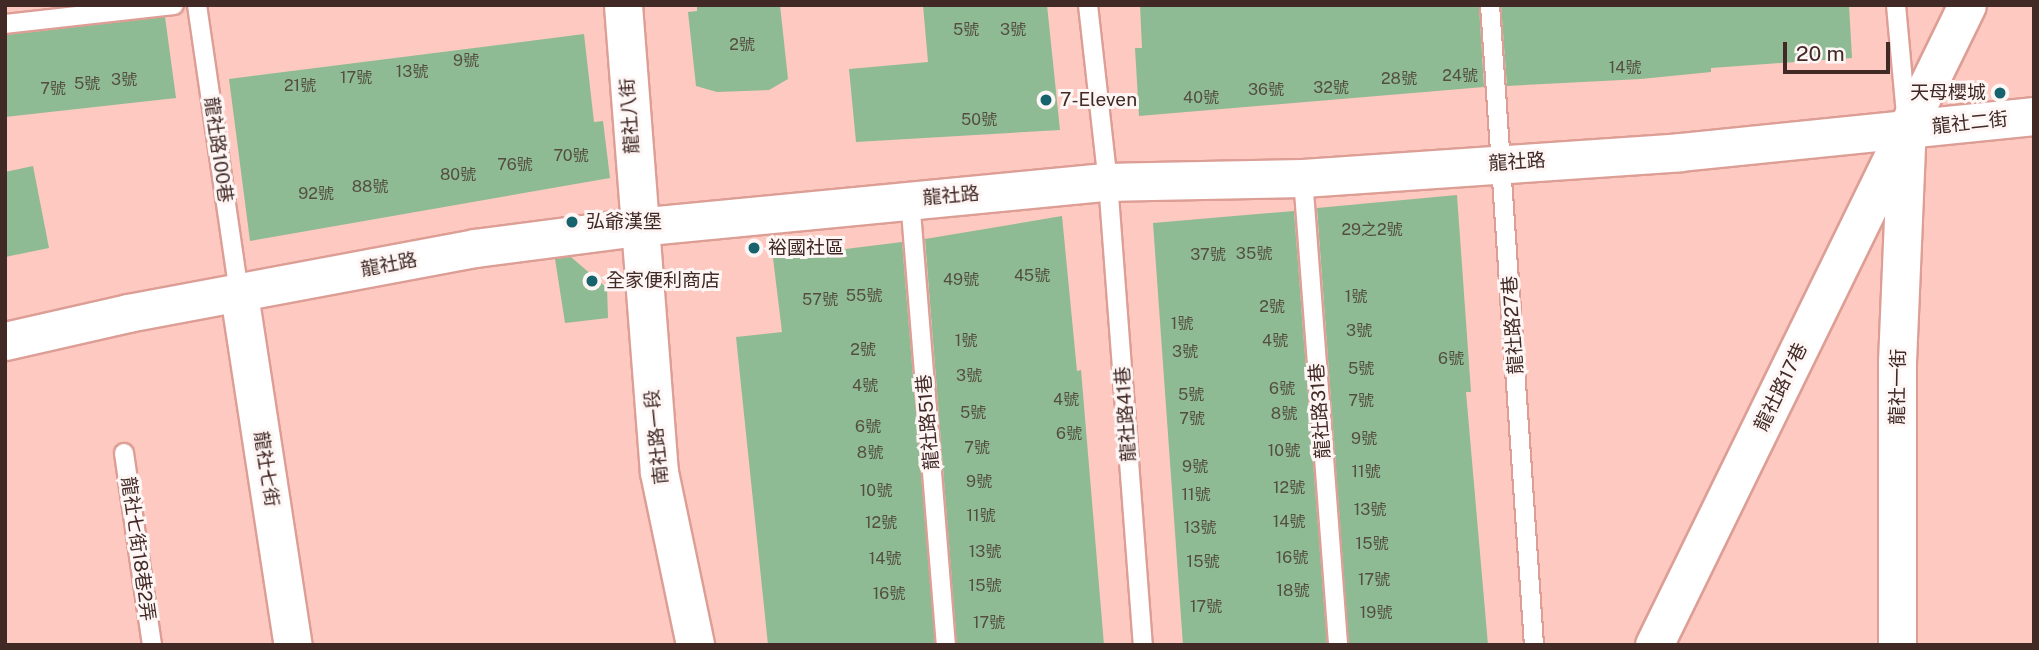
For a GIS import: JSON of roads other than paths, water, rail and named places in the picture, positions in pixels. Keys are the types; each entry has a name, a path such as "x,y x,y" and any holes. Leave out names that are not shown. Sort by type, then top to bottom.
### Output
{"street":[{"name":"龍社八街","path":"623,5 638,227"},
{"name":"龍社路17巷","path":"1654,645 1967,5"},
{"name":"龍社二街","path":"1907,129 2034,116"},
{"name":"龍社路","path":"5,341 475,248 638,227 1108,182 1303,178 1680,152 1907,129"},
{"name":"龍社一街","path":"1896,645 1897,362 1907,129"},
{"name":"南社路一段","path":"638,227 659,472 695,645"},
{"name":"龍社七街","path":"239,294 293,645"}],"lane":[{"path":"5,24 174,5"},
{"name":"龍社路100巷","path":"197,5 239,294"},
{"name":"龍社路41巷","path":"1088,5 1108,182 1143,645"},
{"name":"龍社路27巷","path":"1490,5 1503,163 1534,645"},
{"path":"1896,5 1907,129"},
{"name":"龍社路31巷","path":"1303,178 1338,645"},
{"name":"龍社路51巷","path":"910,199 946,645"},
{"name":"龍社七街18巷2弄","path":"124,453 152,645"}],"place":[{"name":"天母櫻城","path":"2000,93"},
{"name":"7-Eleven","path":"1046,100"},
{"name":"弘爺漢堡","path":"572,222"},
{"name":"裕國社區","path":"754,248"},
{"name":"全家便利商店","path":"592,281"}]}
